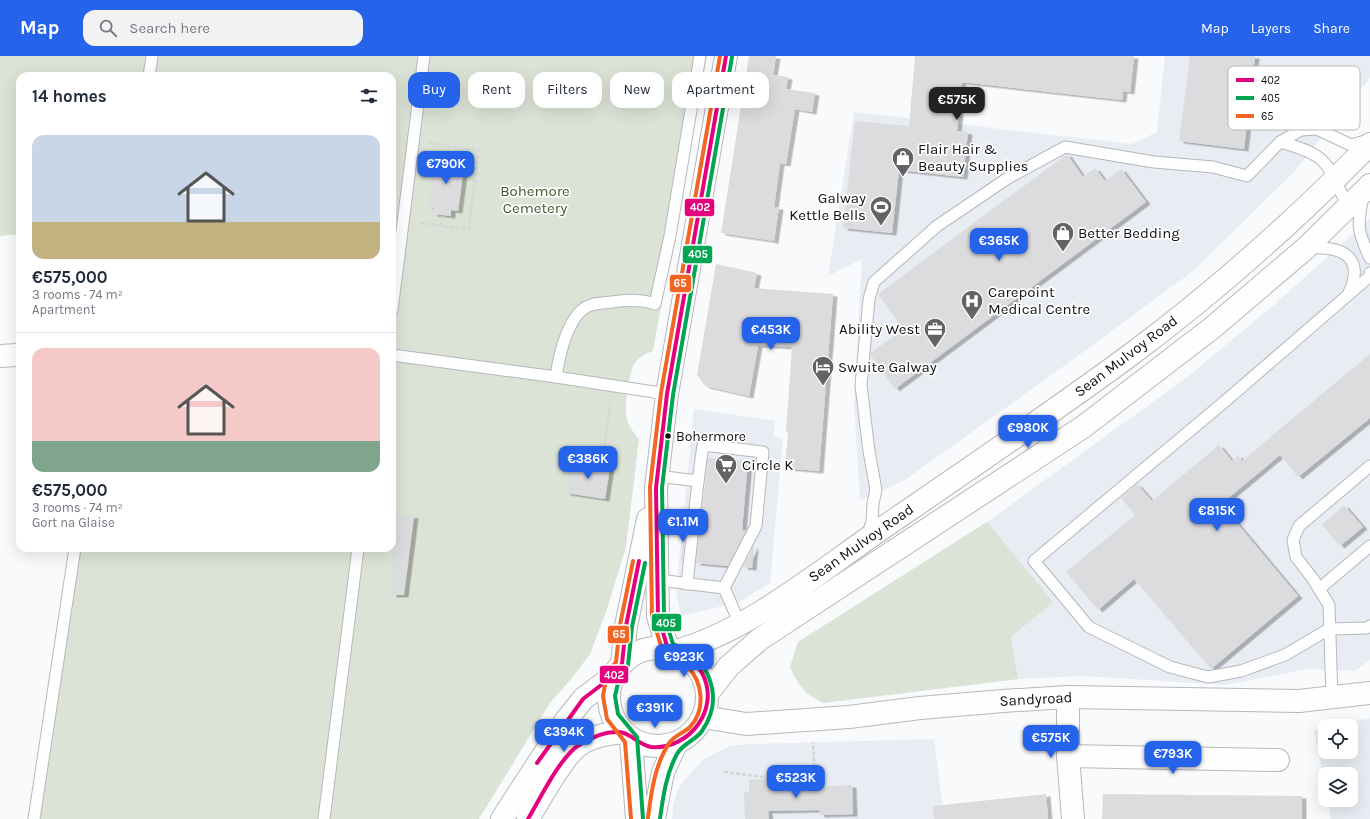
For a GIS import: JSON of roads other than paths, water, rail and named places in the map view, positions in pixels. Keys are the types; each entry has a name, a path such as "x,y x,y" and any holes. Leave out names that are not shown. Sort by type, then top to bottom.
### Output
{"main road":[{"path":"637,819 627,736 612,716 609,706 610,686 618,670 656,482 666,394 726,56"},
{"name":"Sean Mulvoy Road","path":"672,650 696,645 740,624 792,591 1031,426 1130,355 1232,274 1335,180 1370,144"},
{"name":"Sean Mulvoy Road","path":"708,693 729,666 760,639 1082,427 1212,328 1306,248 1367,188"},
{"path":"656,482 658,616 672,650"},
{"path":"502,819 567,719 583,699 618,670 643,650 655,648 672,650 693,662 700,671 708,693 704,717 697,728 687,738 676,744 663,747 650,746 627,736 605,734 577,746 562,765 528,819"},
{"name":"Sandyroad","path":"704,717 746,724 996,701 1068,697 1299,702 1370,693"},
{"path":"1068,697 1068,756 1073,819"},
{"path":"654,819 663,772 676,744"},
{"path":"1068,756 1278,760"}],"lane":[{"path":"150,72 152,56"},
{"path":"396,278 424,56"},
{"path":"556,377 559,358 570,327 578,312 591,305 629,300 647,301 655,304 670,236 700,56"},
{"path":"866,539 872,522 873,503 876,490 869,451 861,385 870,299 874,282 937,226 1008,178 1065,148 1154,162 1213,167 1247,176 1280,142 1301,130"},
{"path":"1318,130 1351,145 1370,140"},
{"path":"1280,142 1299,147 1315,154 1330,167 1348,208"},
{"path":"1367,188 1357,223 1362,242 1370,258"},
{"path":"1306,248 1327,247 1344,252 1348,256 1354,269 1353,284 1348,295"},
{"path":"1370,273 1370,276 1348,295 1034,561 1089,627 1170,667 1208,677 1241,671 1285,655 1329,629 1367,628 1370,626"},
{"path":"396,356 556,377 666,394"},
{"path":"687,584 703,445 763,452 756,526 724,588"},
{"path":"1332,698 1329,605 1296,557 1293,540 1299,526 1370,466"},
{"path":"656,482 698,480"},
{"path":"1319,589 1370,546"},
{"path":"34,819 74,552"},
{"path":"324,819 357,552"},
{"path":"658,580 724,588"},
{"path":"724,588 740,624"}],"place":[{"name":"Flair Hair & Beauty Supplies","path":"903,178"},
{"name":"Galway Kettle Bells","path":"881,226"},
{"name":"Better Bedding","path":"1063,252"},
{"name":"Carepoint Medical Centre","path":"972,320"},
{"name":"Ability West","path":"935,348"},
{"name":"Swuite Galway","path":"823,386"},
{"name":"Bohermore","path":"668,436"},
{"name":"Circle K","path":"726,484"}],"park label":[{"name":"Bohemore Cemetery","path":"535,200"}]}
